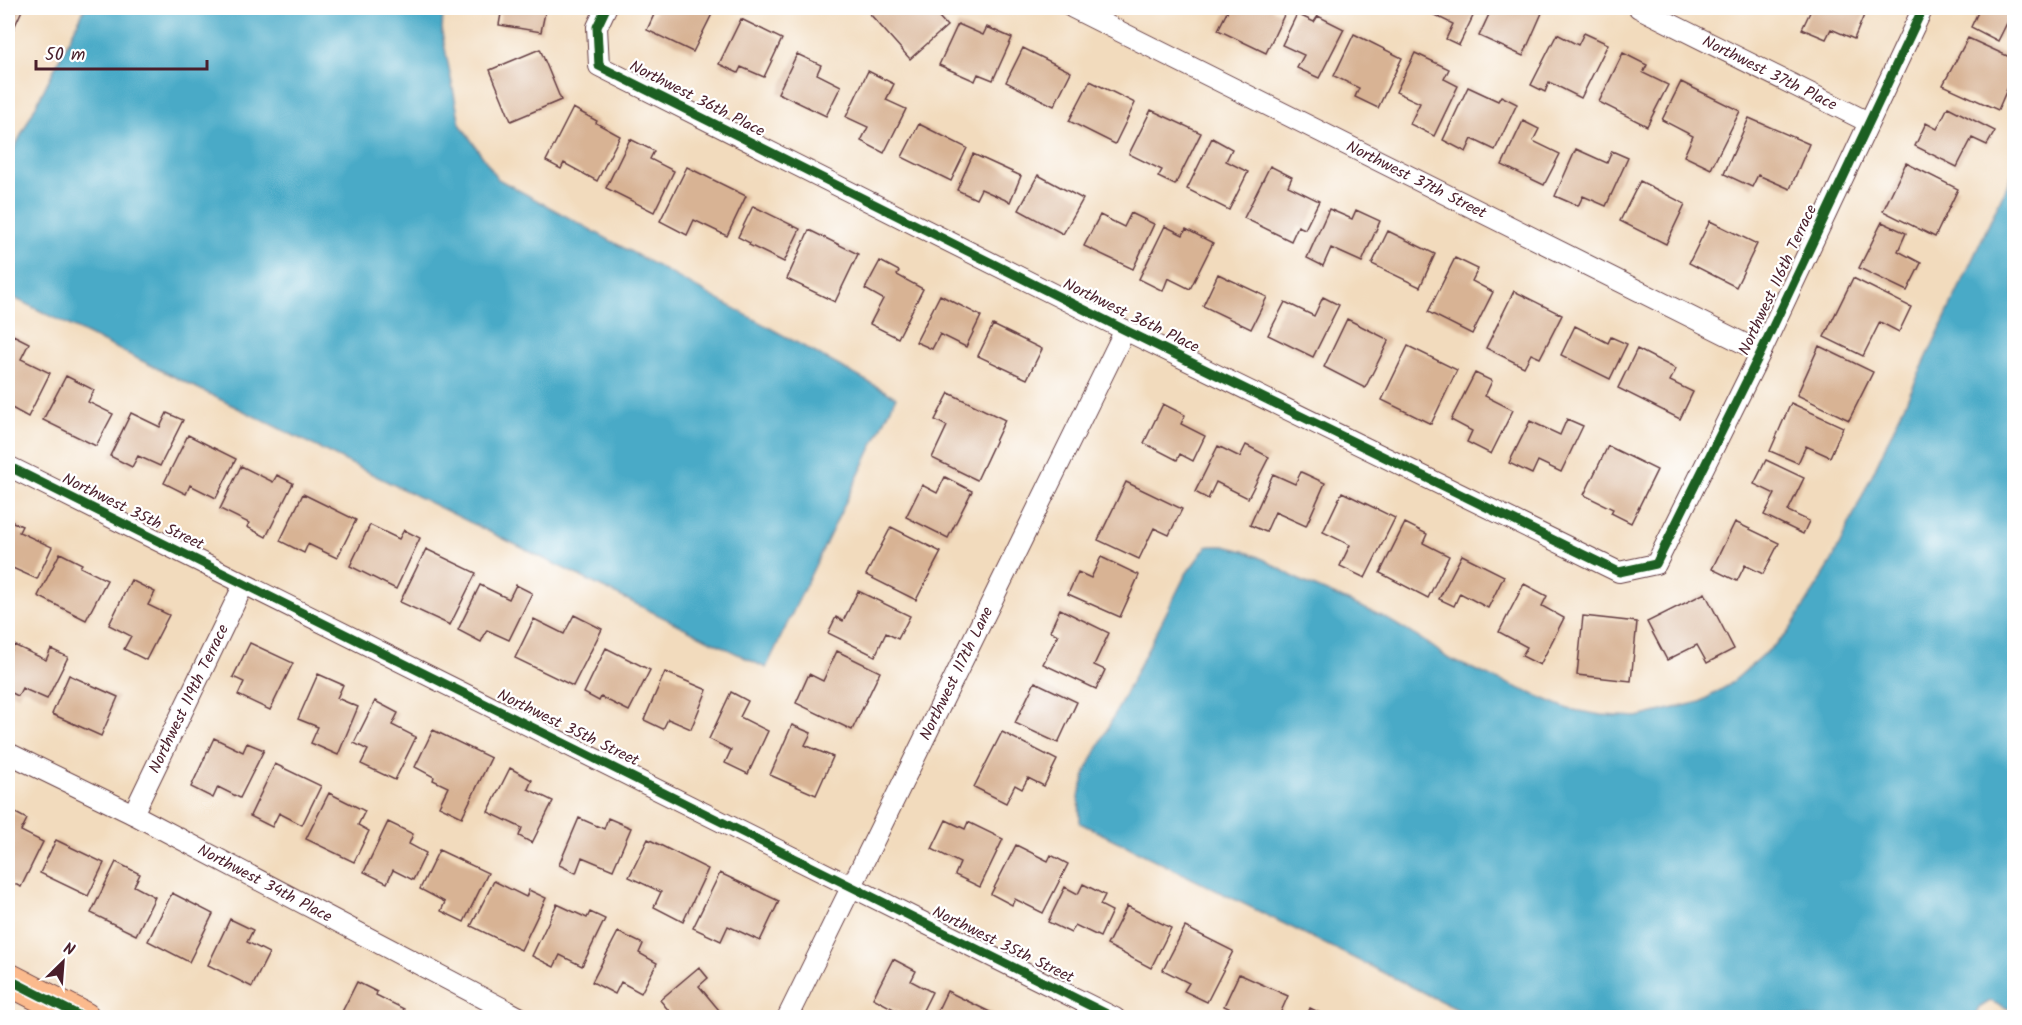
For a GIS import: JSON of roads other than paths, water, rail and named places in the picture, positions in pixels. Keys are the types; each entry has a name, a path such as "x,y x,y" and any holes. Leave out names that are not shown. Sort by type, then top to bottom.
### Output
{"main road":[{"path":"8,979 84,1017"}],"street":[{"name":"Northwest 36th Place","path":"606,8 597,27 599,66 1125,330 1619,572 1656,564"},
{"name":"Northwest 37th Street","path":"1073,8 1761,352"},
{"name":"Northwest 37th Place","path":"1639,8 1868,122"},
{"name":"Northwest 116th Terrace","path":"1656,564 1761,352 1923,8"},
{"name":"Northwest 117th Lane","path":"787,1017 1125,330"},
{"name":"Northwest 35th Street","path":"8,466 1115,1017"},
{"name":"Northwest 119th Terrace","path":"133,814 244,584"},
{"name":"Northwest 34th Place","path":"8,753 133,814 521,1017"}],"water":[{"path":"85,8 443,8 442,33 460,124 498,179 896,397 766,668 8,295 8,161"},
{"path":"2014,170 2014,1011 1990,1001 1979,1008 1974,1018 1473,1017 1080,823 1079,795 1087,769 1186,574 1207,546 1224,546 1265,560 1297,579 1384,617 1449,659 1568,709 1601,715 1637,717 1700,702 1729,685 1787,634 1830,565"}]}
